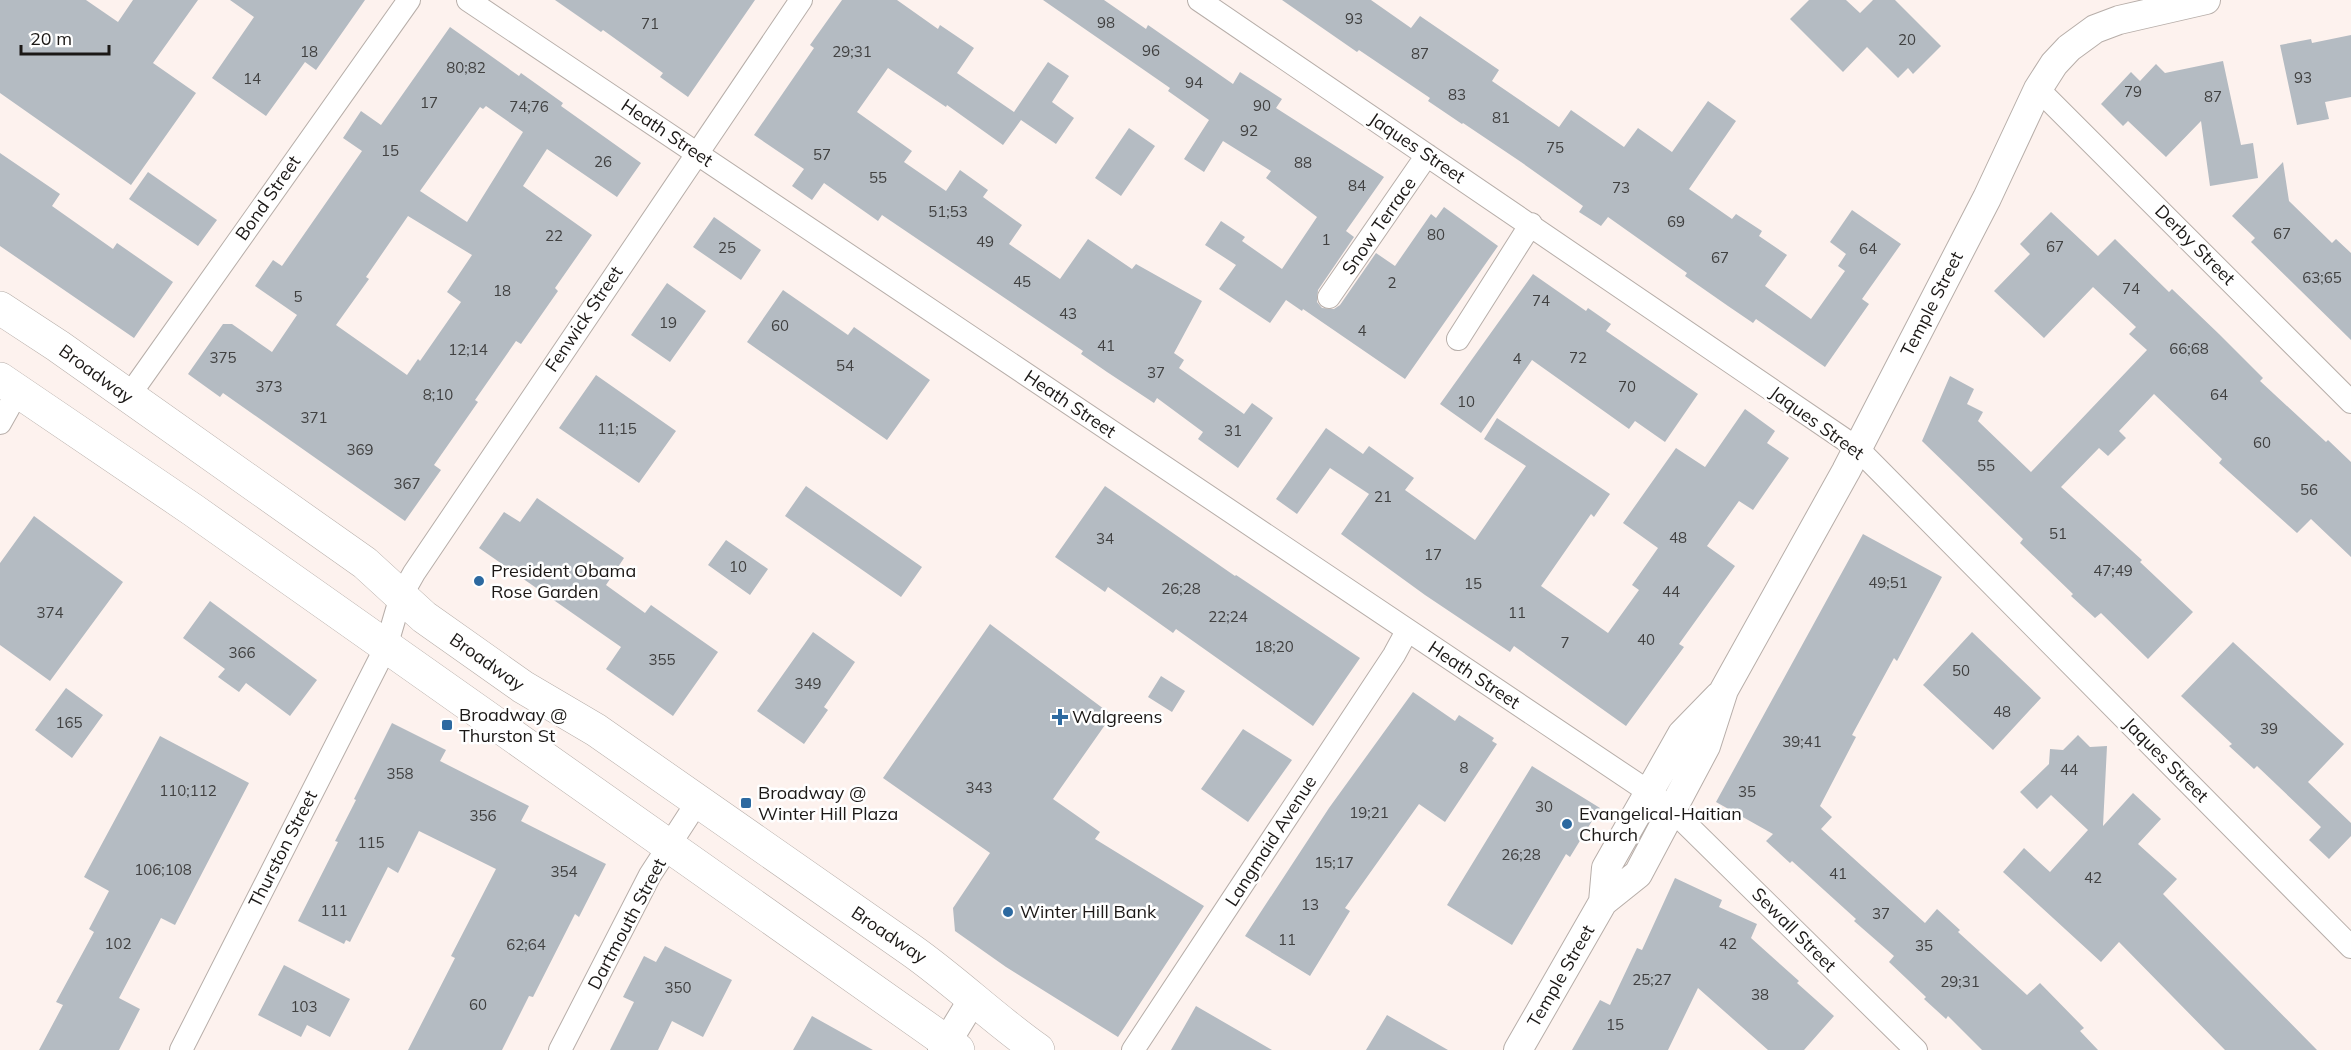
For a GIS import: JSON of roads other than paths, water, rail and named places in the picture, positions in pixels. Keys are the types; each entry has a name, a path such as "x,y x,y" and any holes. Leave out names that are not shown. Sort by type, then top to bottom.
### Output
{"main road":[{"name":"Broadway","path":"0,308 58,346 365,563 424,617 523,687 596,730 911,950 950,978 1001,1024 1038,1050"},
{"path":"9,385 193,510 670,846 949,1047"}],"street":[{"name":"Bond Street","path":"128,397 409,0"},
{"name":"Heath Street","path":"468,0 1649,792 1672,810"},
{"name":"Fenwick Street","path":"386,647 401,596 414,573 696,152 801,0"},
{"name":"Jaques Street","path":"1199,0 1857,448 2351,947"},
{"name":"Temple Street","path":"1518,1050 1603,902 1638,874 1706,746 1724,690 1857,448 1987,198 2038,89 2054,64 2082,38 2136,8 2206,0"},
{"name":"Derby Street","path":"2038,89 2351,402"},
{"name":"Snow Terrace","path":"1329,297 1427,155"},
{"path":"1458,339 1531,224"},
{"path":"0,423 9,385"},
{"name":"Langmaid Avenue","path":"1133,1050 1387,665 1407,631"},
{"name":"Thurston Street","path":"181,1050 386,647"},
{"name":"Temple Street","path":"1603,902 1606,868 1682,734 1724,690"},
{"name":"Dartmouth Street","path":"560,1050 650,875 698,801"},
{"name":"Sewall Street","path":"1672,810 1916,1050"},
{"path":"949,1047 973,999"}],"place":[{"name":"President Obama Rose Garden","path":"479,581"},
{"name":"Walgreens","path":"1060,717"},
{"name":"Broadway @ Thurston St","path":"447,725"},
{"name":"Broadway @ Winter Hill Plaza","path":"746,803"},
{"name":"Evangelical-Haitian Church","path":"1567,824"},
{"name":"Winter Hill Bank","path":"1008,912"}]}
